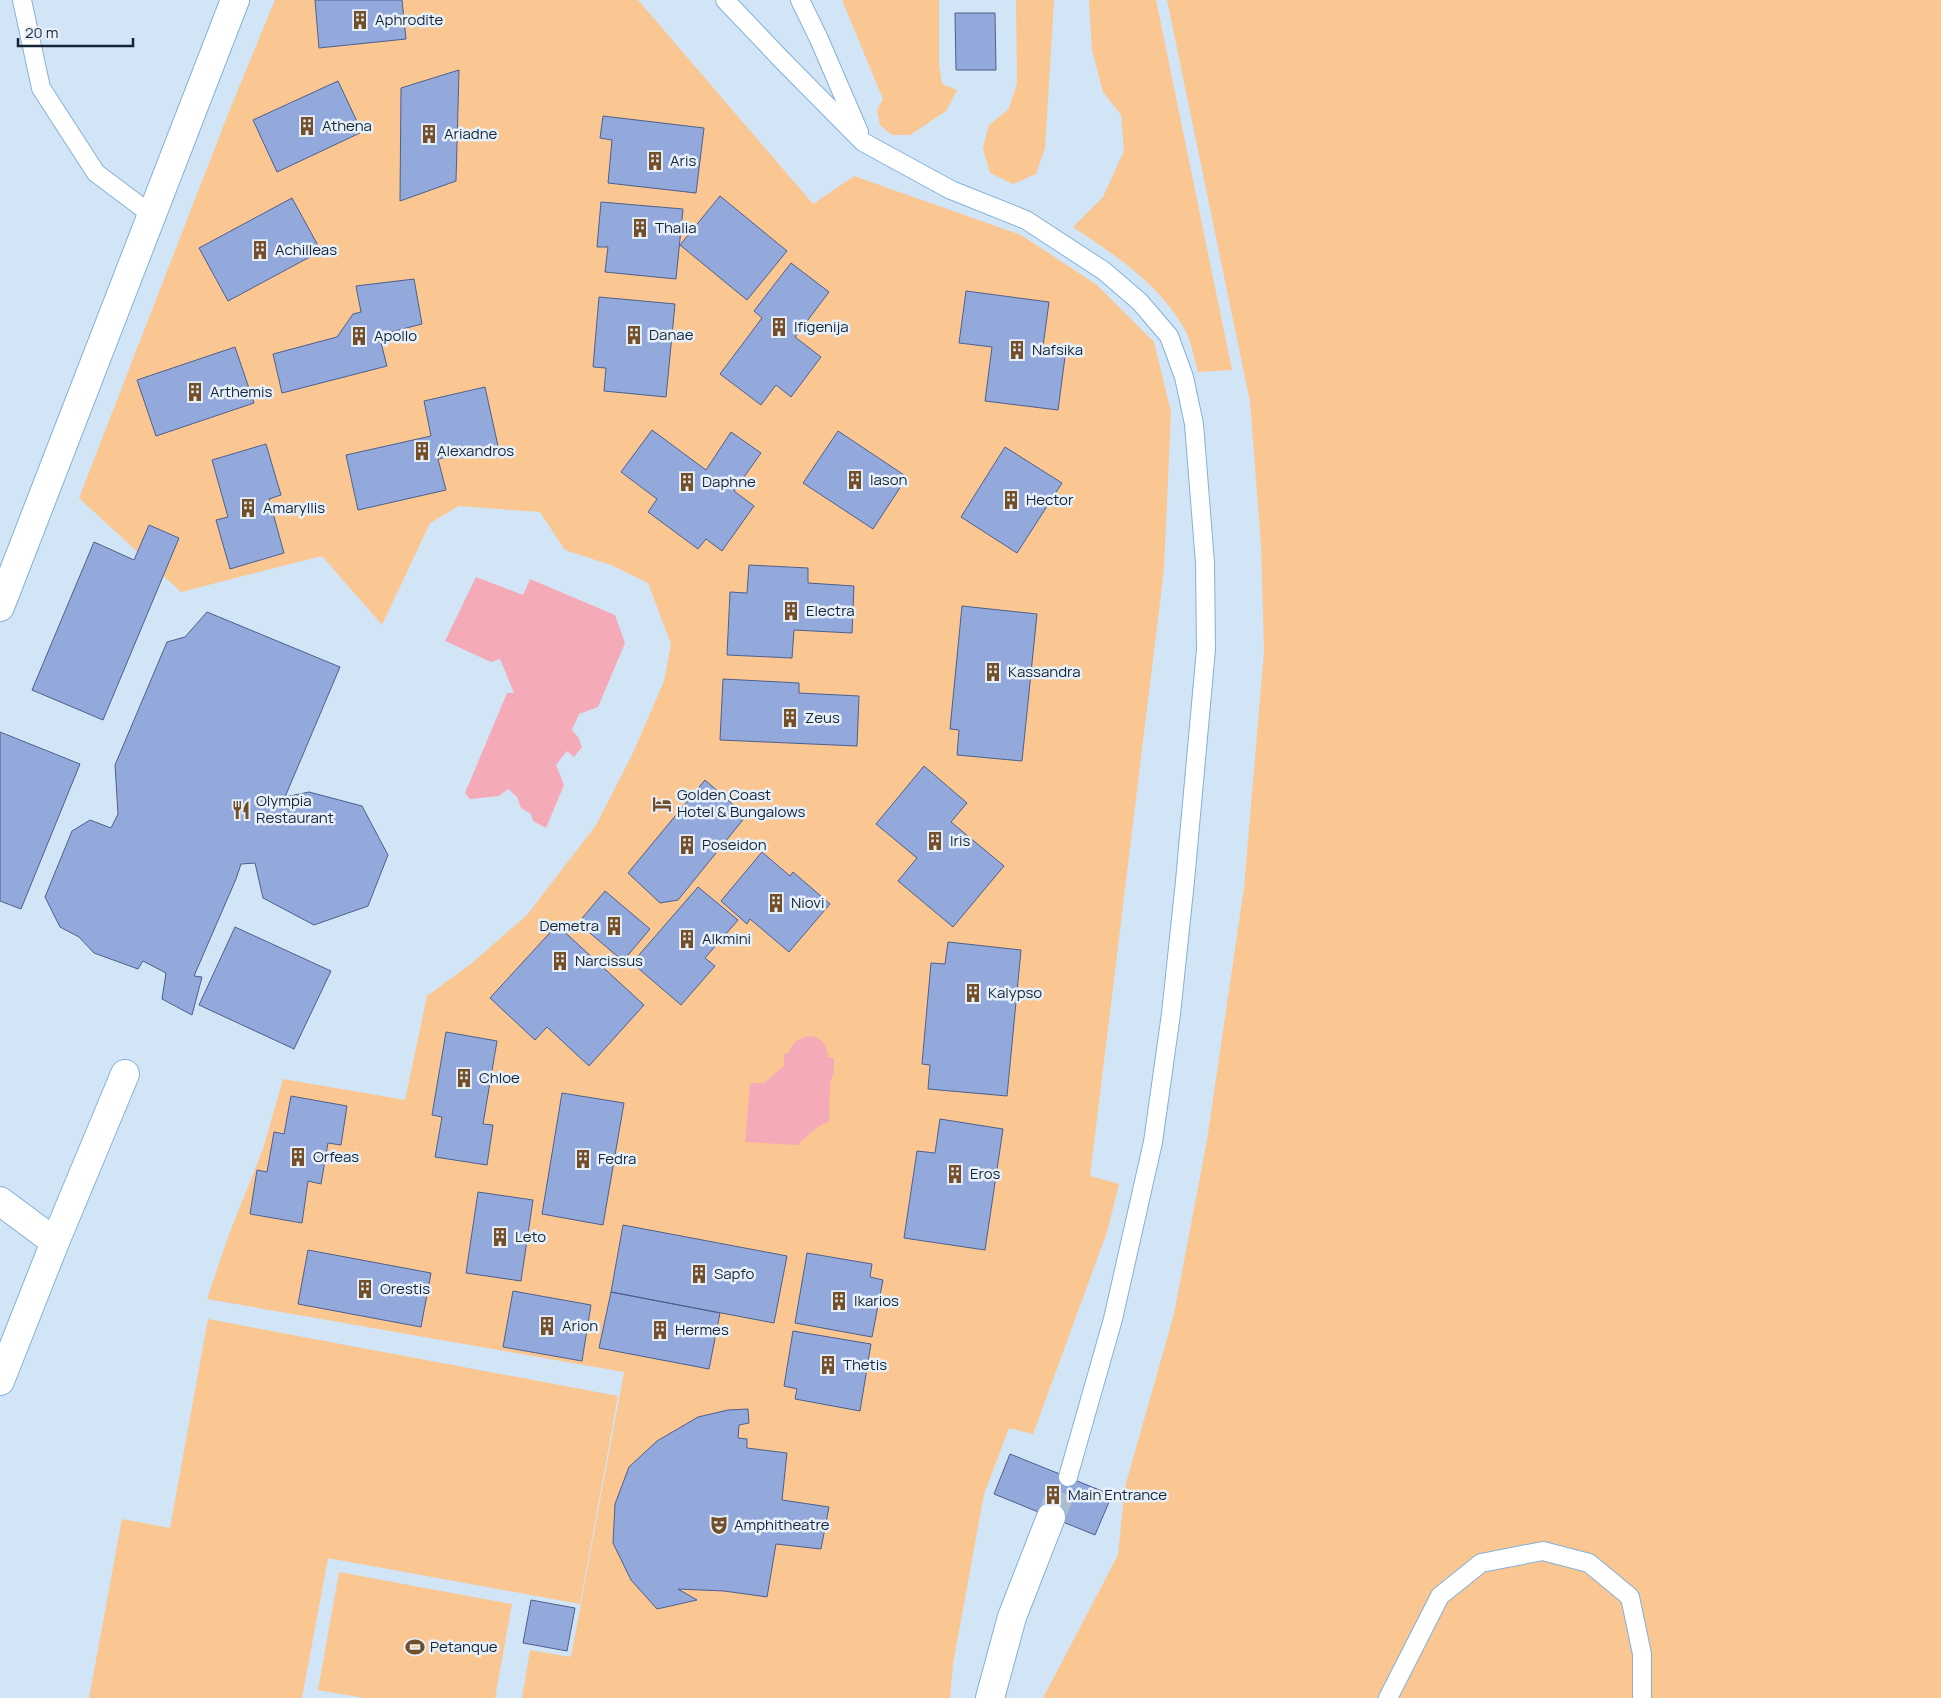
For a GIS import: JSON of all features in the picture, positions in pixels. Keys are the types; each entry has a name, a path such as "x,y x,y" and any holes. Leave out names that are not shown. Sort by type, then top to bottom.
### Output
{"street":[{"path":"0,607 235,0"},
{"path":"0,1381 125,1074"},
{"path":"0,1201 55,1242"},
{"path":"990,1698 1012,1617 1051,1517"}],"lane":[{"path":"22,0 41,88 96,173 152,215"},
{"path":"725,0 863,142 951,190 1026,220 1104,271 1140,302 1169,336 1184,377 1194,424 1206,563 1206,649 1171,1014 1153,1142 1112,1319 1068,1477"},
{"path":"800,0 819,39 863,142"},
{"path":"1388,1698 1440,1596 1481,1563 1543,1551 1589,1563 1630,1598 1642,1654 1642,1698"}],"shaded area":[{"path":"275,0 638,0 813,204 854,176 1021,235 1097,285 1154,342 1171,412 1164,569 1090,1176 1119,1184 1107,1232 1033,1434 1009,1428 984,1494 953,1664 950,1698 522,1698 530,1650 571,1657 624,1372 207,1299 228,1237 263,1149 283,1079 405,1100 427,996 472,963 527,915 596,825 632,755 664,681 671,644 648,583 611,565 565,550 540,512 459,506 430,523 382,625 322,556 181,592 79,498 230,109"},
{"path":"842,0 939,0 939,64 942,84 957,90 946,111 910,135 892,135 880,125 877,110 883,99"},
{"path":"1016,0 1054,0 1045,148 1036,174 1013,184 990,173 983,148 989,125 1008,110 1017,84"},
{"path":"1089,0 1156,0 1232,370 1198,372 1184,328 1161,297 1134,271 1073,227 1103,197 1124,151 1121,115 1103,92 1092,50"},
{"path":"1167,0 1941,0 1941,1698 1043,1698 1118,1555 1125,1487 1174,1314 1207,1140 1244,888 1264,652 1261,544 1250,402"},
{"path":"476,577 523,595 530,579 615,615 625,643 598,707 579,714 572,730 578,737 582,747 574,757 567,751 556,765 564,785 546,828 533,821 531,814 521,808 517,797 508,789 499,796 470,799 465,793 507,693 514,693 500,659 491,662 445,641"},
{"path":"813,1036 824,1044 828,1057 834,1058 834,1073 830,1082 829,1122 819,1126 801,1141 799,1145 745,1142 750,1083 764,1083 784,1066 784,1054 789,1053 795,1042 804,1037"},
{"path":"208,1319 618,1396 580,1604 328,1558 302,1698 89,1698 122,1519 170,1528"},
{"name":"Petanque","path":"339,1572 512,1604 495,1698 365,1698 318,1690"}],"building":[{"name":"Aphrodite","path":"315,0 402,0 406,39 319,48"},
{"path":"955,13 995,13 996,70 956,70"},
{"name":"Ariadne","path":"459,70 456,181 400,201 401,88"},
{"name":"Athena","path":"338,81 362,132 277,172 253,120"},
{"name":"Aris","path":"603,116 704,128 696,193 608,183 612,140 600,138"},
{"path":"720,196 787,251 747,300 680,245"},
{"name":"Achilleas","path":"292,198 321,251 228,301 199,248"},
{"name":"Thalia","path":"601,202 683,209 676,279 605,272 608,247 597,247"},
{"name":"Ifigenija","path":"791,263 829,292 795,337 821,357 791,397 776,385 761,405 720,374 762,318 754,311"},
{"name":"Apollo","path":"414,279 422,324 379,335 387,366 282,393 273,354 337,337 353,314 361,312 356,286"},
{"name":"Nafsika","path":"966,291 1049,302 1042,354 1065,357 1058,410 985,401 992,347 959,343"},
{"name":"Danae","path":"599,297 675,304 666,397 604,391 606,368 593,367"},
{"name":"Arthemis","path":"235,347 254,403 156,436 137,380"},
{"name":"Alexandros","path":"485,387 498,446 438,459 446,490 358,510 346,455 431,436 424,401"},
{"name":"Daphne","path":"652,430 706,470 731,432 761,453 734,491 754,506 722,551 706,539 698,549 648,512 657,499 621,472"},
{"name":"Iason","path":"838,431 907,477 873,529 803,483"},
{"name":"Amaryllis","path":"266,444 281,495 269,499 284,553 230,569 216,520 228,517 212,460"},
{"name":"Hector","path":"1005,447 1062,483 1017,553 961,517"},
{"path":"149,525 179,538 103,720 32,690 94,542 134,560"},
{"name":"Electra","path":"749,565 808,568 808,583 854,586 852,633 794,630 792,658 727,655 730,592 747,593"},
{"name":"Kassandra","path":"962,606 1037,614 1022,761 957,755 959,730 950,729"},
{"name":"Olympia Restaurant","path":"207,612 340,667 285,797 309,792 362,806 388,855 368,906 314,925 263,898 255,863 241,864 194,976 202,977 192,1015 162,999 166,973 143,961 138,969 94,953 79,937 60,927 45,897 72,831 90,820 111,828 118,814 115,765 167,642 185,637"},
{"name":"Zeus","path":"723,679 799,683 799,693 859,696 857,746 720,740"},
{"path":"0,732 80,764 21,909 0,901"},
{"name":"Iris","path":"924,766 967,803 951,822 1004,866 953,927 898,881 917,858 876,824"},
{"name":"Poseidon","path":"705,780 746,816 678,900 660,903 628,873"},
{"name":"Niovi","path":"762,852 790,876 793,872 830,904 789,952 750,919 747,924 721,901"},
{"name":"Alkmini","path":"698,887 738,920 705,958 715,966 681,1005 632,963"},
{"name":"Demetra","path":"605,891 650,929 623,961 578,923"},
{"name":"Narcissus","path":"557,925 644,1005 589,1066 547,1027 535,1040 490,998"},
{"path":"235,927 331,971 294,1049 199,1005"},
{"name":"Kalypso","path":"948,942 1021,950 1007,1096 928,1089 930,1065 922,1064 931,963 945,964"},
{"name":"Chloe","path":"446,1032 497,1041 483,1124 493,1125 487,1165 435,1157 442,1117 432,1115"},
{"name":"Fedra","path":"562,1093 624,1103 603,1225 542,1214"},
{"name":"Orfeas","path":"291,1096 347,1106 341,1145 328,1143 321,1184 308,1181 302,1223 250,1214 257,1170 267,1172 274,1132 284,1134"},
{"name":"Eros","path":"940,1119 1003,1129 985,1250 904,1238 917,1151 935,1153"},
{"name":"Leto","path":"478,1192 533,1200 521,1281 466,1273"},
{"name":"Sapfo","path":"623,1225 787,1256 774,1323 611,1292"},
{"name":"Orestis","path":"308,1250 431,1273 421,1327 298,1304"},
{"name":"Ikarios","path":"807,1253 872,1264 870,1277 883,1280 872,1337 795,1323"},
{"name":"Arion","path":"513,1291 591,1305 582,1361 503,1347"},
{"name":"Hermes","path":"611,1292 720,1313 709,1369 599,1348"},
{"name":"Thetis","path":"793,1331 871,1344 860,1411 795,1399 797,1389 784,1386"},
{"name":"Amphitheatre","path":"748,1409 749,1423 739,1425 738,1438 747,1439 747,1448 787,1453 782,1500 829,1507 821,1549 776,1544 767,1597 724,1591 678,1589 697,1600 657,1609 631,1580 613,1543 615,1504 629,1467 657,1441 698,1417 728,1410"},
{"name":"Main Entrance","path":"1010,1454 1112,1495 1095,1535 994,1494"},
{"path":"531,1600 575,1608 567,1651 523,1643"}],"tunnel":[{"path":"1051,1517 1061,1492"}],"place":[{"name":"Aphrodite","path":"360,20"},
{"name":"Athena","path":"307,126"},
{"name":"Ariadne","path":"429,134"},
{"name":"Aris","path":"655,161"},
{"name":"Thalia","path":"640,228"},
{"name":"Achilleas","path":"260,250"},
{"name":"Ifigenija","path":"779,327"},
{"name":"Danae","path":"634,335"},
{"name":"Apollo","path":"359,336"},
{"name":"Nafsika","path":"1017,350"},
{"name":"Arthemis","path":"195,392"},
{"name":"Alexandros","path":"422,451"},
{"name":"Iason","path":"855,480"},
{"name":"Daphne","path":"687,482"},
{"name":"Hector","path":"1011,500"},
{"name":"Amaryllis","path":"248,508"},
{"name":"Electra","path":"791,611"},
{"name":"Kassandra","path":"993,672"},
{"name":"Zeus","path":"790,718"},
{"name":"Golden Coast Hotel & Bungalows","path":"662,804"},
{"name":"Olympia Restaurant","path":"241,810"},
{"name":"Iris","path":"935,841"},
{"name":"Poseidon","path":"687,845"},
{"name":"Niovi","path":"776,903"},
{"name":"Demetra","path":"614,926"},
{"name":"Alkmini","path":"687,939"},
{"name":"Narcissus","path":"560,961"},
{"name":"Kalypso","path":"973,993"},
{"name":"Chloe","path":"464,1078"},
{"name":"Orfeas","path":"298,1157"},
{"name":"Fedra","path":"583,1159"},
{"name":"Eros","path":"955,1174"},
{"name":"Leto","path":"500,1237"},
{"name":"Sapfo","path":"699,1274"},
{"name":"Orestis","path":"365,1289"},
{"name":"Ikarios","path":"839,1301"},
{"name":"Arion","path":"547,1326"},
{"name":"Hermes","path":"660,1330"},
{"name":"Thetis","path":"828,1365"},
{"name":"Main Entrance","path":"1053,1495"},
{"name":"Amphitheatre","path":"719,1525"},
{"name":"Petanque","path":"415,1647"}]}
